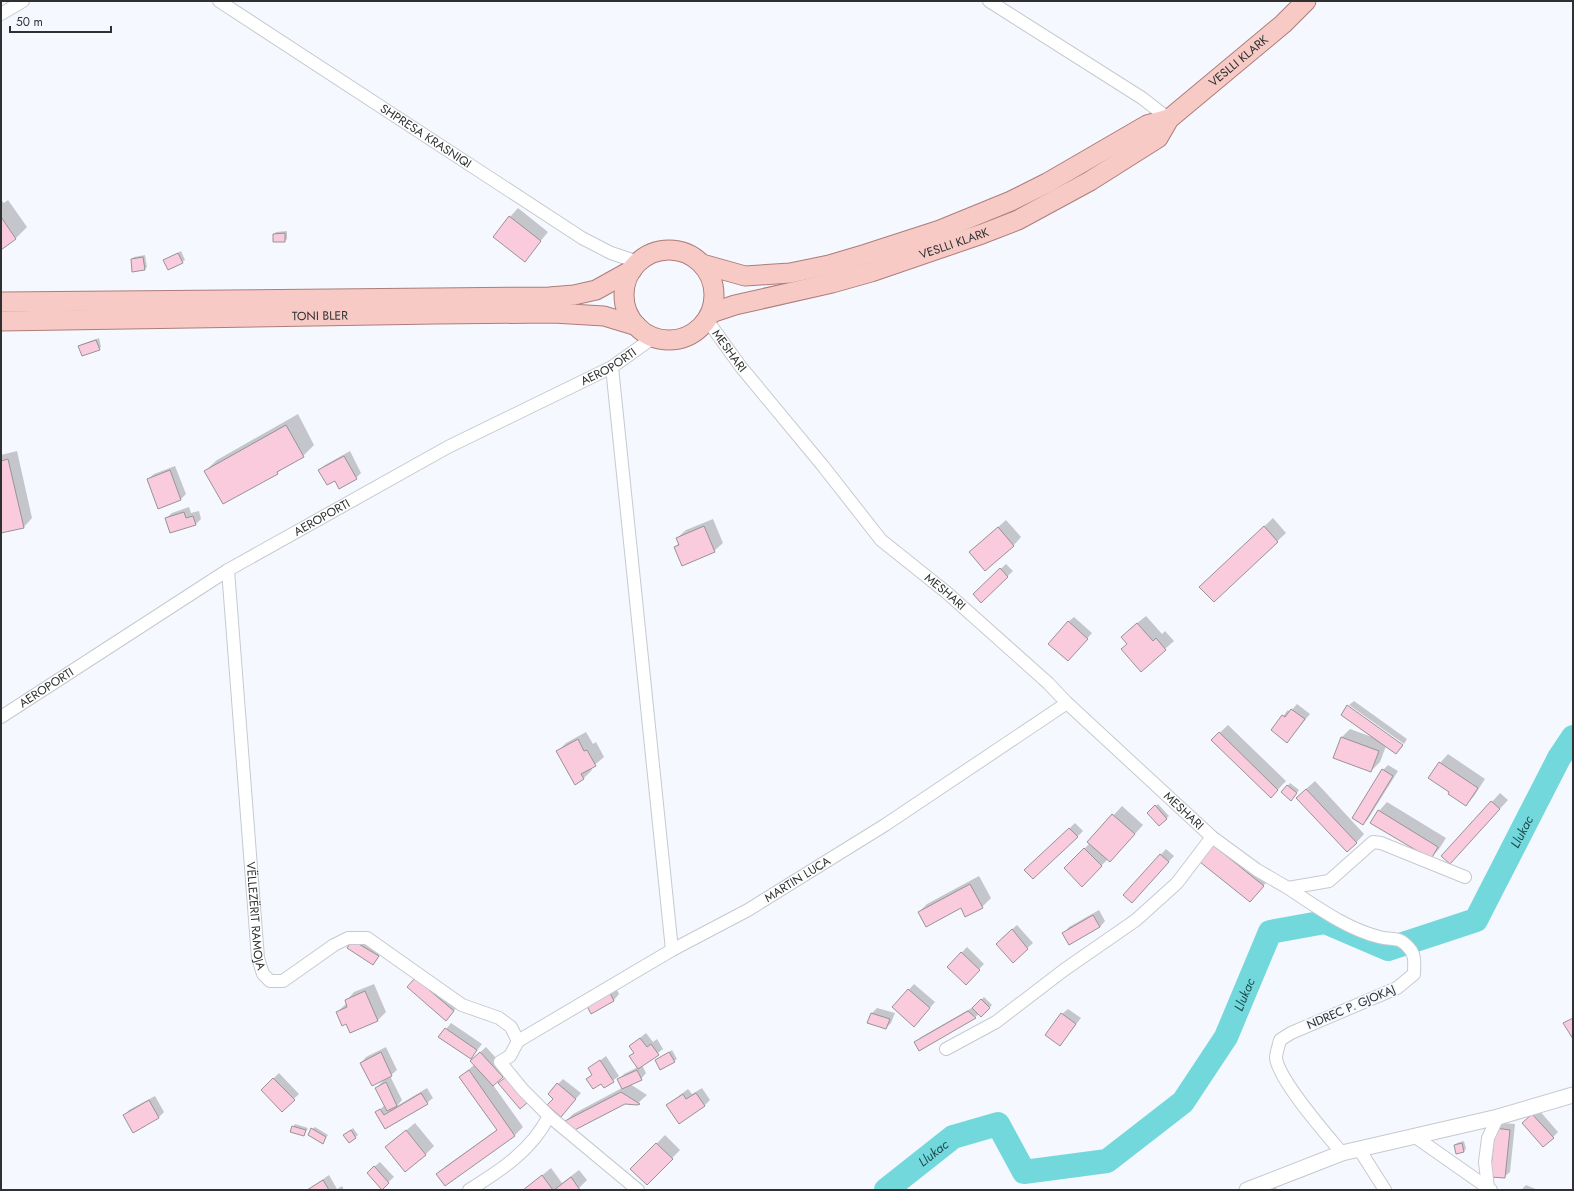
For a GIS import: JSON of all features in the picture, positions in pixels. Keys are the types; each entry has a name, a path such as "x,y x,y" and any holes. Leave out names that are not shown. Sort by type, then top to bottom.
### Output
{"main road":[{"name":"VESLLI KLARK","path":"709,316 734,305 832,283 871,272 1018,220 1090,181 1158,138 1169,119 1283,24 1306,1"},
{"name":"VESLLI KLARK","path":"702,264 745,276 790,273 830,265 866,254 940,230 1011,201 1047,184 1147,125 1169,119"},
{"path":"665,250 685,253 702,264 712,281 714,301 709,316 692,333 683,338 669,340 654,337 637,326 627,309 625,299 627,279 635,266 646,256 665,250"},
{"name":"TONI BLER","path":"1,302 574,295 596,290 635,266"},
{"name":"TONI BLER","path":"1,321 553,313 604,316 637,326"}],"street":[{"path":"1,14 23,1"},
{"name":"SHPRESA KRASNIQI","path":"219,1 582,238 635,266"},
{"path":"989,1 1142,98 1169,119"},
{"name":"MESHARI","path":"709,316 741,367 882,540 946,592 1048,683 1067,703 1212,837 1257,870 1288,888"},
{"name":"AEROPORTI","path":"1,716 228,570 448,447 612,367 654,337"},
{"path":"612,367 672,950"},
{"name":"VËLLEZËRIT RAMOJA","path":"228,570 258,958 264,974 270,981 283,981 334,945 348,938 366,938 462,1005 499,1018 511,1027 518,1041"},
{"name":"MARTIN LUCA","path":"518,1041 672,950 748,910 878,829 1067,703"},
{"name":"MESHARI","path":"946,1049 996,1022 1064,970 1136,920 1177,883 1212,837"},
{"path":"1288,888 1329,881 1373,842 1465,877"},
{"name":"NDREC P. GJOKAJ","path":"1288,888 1331,916 1358,930 1381,938 1399,939 1411,949 1415,960 1414,974 1397,988 1291,1033 1280,1040 1276,1058 1284,1077 1317,1123 1342,1153"},
{"path":"518,1041 510,1056 500,1062 523,1090 549,1116 638,1190"},
{"path":"1247,1190 1342,1153 1498,1117 1573,1095"},
{"path":"469,1190 495,1174 534,1141 549,1116"},
{"path":"1490,1189 1485,1162 1488,1138 1498,1117"},
{"path":"1414,1136 1490,1189"},
{"path":"1359,1149 1385,1190"}],"building":[{"path":"509,216 541,241 525,262 493,237"},
{"path":"1,217 16,239 1,250"},
{"path":"285,233 285,242 273,242 273,234"},
{"path":"178,253 183,263 168,270 163,260"},
{"path":"143,257 145,270 132,272 131,259"},
{"path":"96,340 100,350 82,356 78,346"},
{"path":"286,425 304,457 277,472 278,474 223,504 204,471"},
{"path":"344,456 357,479 339,489 335,481 327,485 318,470"},
{"path":"8,459 24,528 1,533 1,461"},
{"path":"170,470 181,500 158,509 147,479"},
{"path":"184,512 186,518 193,516 196,525 170,533 165,518"},
{"path":"704,526 715,552 682,566 674,547 679,545 676,538"},
{"path":"1264,526 1278,542 1214,602 1199,587"},
{"path":"998,527 1014,546 985,571 969,552"},
{"path":"1000,568 1008,577 981,603 973,594"},
{"path":"1068,621 1088,639 1068,661 1048,644"},
{"path":"1137,623 1153,641 1156,638 1166,650 1141,672 1121,649 1127,644 1121,637"},
{"path":"1347,705 1403,745 1396,754 1341,715"},
{"path":"1291,709 1305,719 1287,743 1271,730 1282,715 1285,717"},
{"path":"1219,732 1278,790 1271,798 1211,740"},
{"path":"1341,737 1379,751 1371,772 1333,758"},
{"path":"578,739 584,751 587,750 596,766 581,774 584,779 575,785 556,751"},
{"path":"1439,762 1478,788 1466,806 1428,778"},
{"path":"1382,769 1393,776 1363,825 1352,818"},
{"path":"1287,785 1297,793 1291,801 1281,792"},
{"path":"1306,789 1357,843 1347,852 1296,798"},
{"path":"1491,801 1500,809 1450,864 1441,856"},
{"path":"1155,805 1167,819 1159,826 1147,813"},
{"path":"1378,810 1438,847 1431,859 1370,823"},
{"path":"1112,814 1135,834 1110,862 1087,842"},
{"path":"1069,828 1078,837 1033,879 1024,870"},
{"path":"1213,845 1264,886 1250,902 1200,862"},
{"path":"1084,848 1102,866 1082,887 1064,868"},
{"path":"1160,854 1169,862 1132,903 1123,895"},
{"path":"970,884 983,908 965,917 961,908 926,927 918,912"},
{"path":"1093,915 1100,927 1069,945 1062,933"},
{"path":"1012,929 1028,949 1013,963 996,944"},
{"path":"352,940 379,956 373,965 347,948"},
{"path":"961,952 980,970 966,985 947,967"},
{"path":"415,978 454,1011 446,1021 407,987"},
{"path":"908,989 930,1008 914,1027 892,1007"},
{"path":"365,991 378,1021 350,1033 346,1024 342,1026 336,1012 347,1007 345,1000"},
{"path":"609,991 614,1001 591,1014 586,1004"},
{"path":"981,999 990,1008 981,1017 972,1008"},
{"path":"968,1011 976,1018 919,1051 914,1042"},
{"path":"871,1013 890,1019 886,1029 867,1023"},
{"path":"1061,1013 1076,1024 1060,1046 1045,1035"},
{"path":"1573,1018 1573,1039 1563,1023"},
{"path":"445,1028 477,1050 471,1059 438,1037"},
{"path":"640,1038 647,1047 651,1044 659,1055 638,1069 629,1056 634,1053 629,1046"},
{"path":"381,1052 392,1076 372,1086 360,1063"},
{"path":"480,1052 503,1077 493,1086 470,1061"},
{"path":"669,1052 675,1062 660,1070 655,1060"},
{"path":"600,1060 614,1082 604,1088 601,1084 593,1089 586,1079 592,1075 588,1068"},
{"path":"469,1070 515,1136 445,1186 436,1174 497,1130 459,1077"},
{"path":"637,1070 642,1080 622,1089 617,1079"},
{"path":"506,1077 527,1103 520,1109 498,1083"},
{"path":"273,1078 295,1100 282,1112 261,1090"},
{"path":"386,1082 397,1106 387,1111 375,1088"},
{"path":"557,1083 576,1099 561,1117 547,1105 553,1099 548,1094"},
{"path":"621,1092 640,1104 625,1104 569,1133 563,1122"},
{"path":"421,1093 428,1104 385,1129 375,1112 380,1109 384,1115"},
{"path":"696,1093 705,1106 679,1124 666,1105 683,1094 686,1099"},
{"path":"149,1100 159,1118 133,1133 123,1115"},
{"path":"1532,1114 1554,1138 1543,1147 1522,1123"},
{"path":"292,1126 306,1130 304,1136 290,1132"},
{"path":"311,1128 326,1137 323,1144 308,1135"},
{"path":"1495,1128 1510,1130 1505,1178 1490,1177"},
{"path":"351,1130 356,1138 349,1143 343,1135"},
{"path":"406,1130 426,1155 405,1172 385,1147"},
{"path":"656,1143 673,1159 647,1185 630,1169"},
{"path":"1462,1143 1464,1152 1456,1154 1454,1145"},
{"path":"374,1166 389,1183 382,1190 367,1173"},
{"path":"542,1175 553,1190 523,1190"},
{"path":"571,1177 580,1190 554,1190"},
{"path":"323,1180 329,1190 307,1190"}],"waterway":[{"name":"Llukac","path":"886,1190 953,1137 998,1124 1024,1172 1107,1161 1183,1102 1226,1037 1270,932 1325,922 1388,949 1476,920 1559,758 1573,737"}]}
